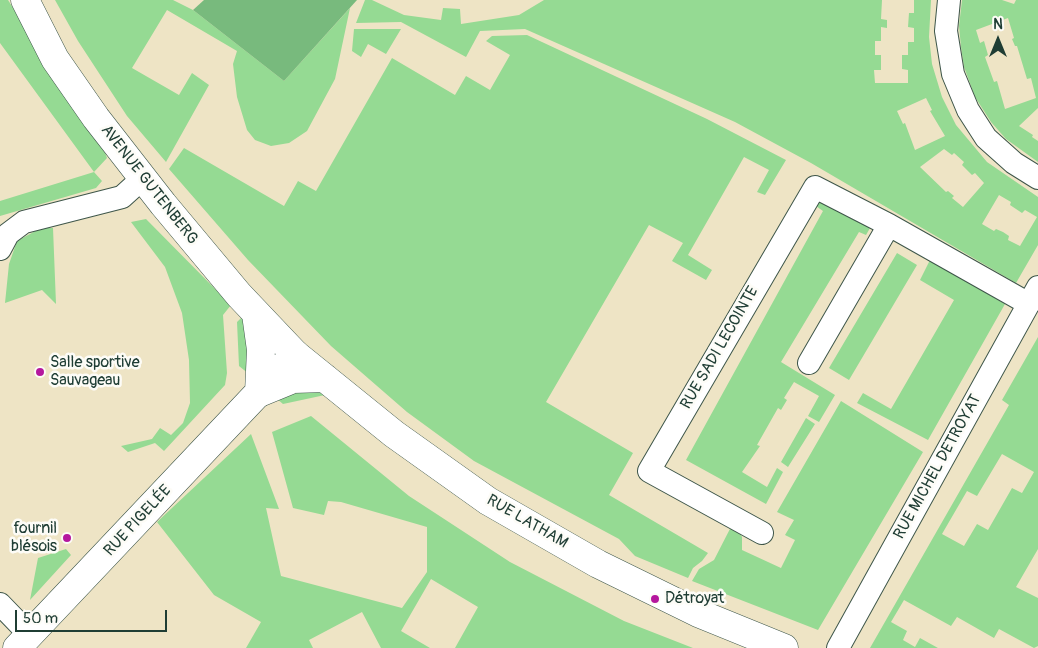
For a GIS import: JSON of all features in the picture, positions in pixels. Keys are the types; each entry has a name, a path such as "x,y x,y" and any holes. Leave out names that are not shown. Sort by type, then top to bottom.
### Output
{"main road":[{"name":"AVENUE GUTENBERG","path":"25,0 55,59 96,118 143,178 256,314 295,354"},
{"path":"256,314 261,350 258,393 293,379 325,378"},
{"name":"RUE LATHAM","path":"295,354 394,434 488,501 598,564 681,605 784,648"},
{"name":"RUE PIGELÉE","path":"24,641 295,354"}],"street":[{"path":"949,0 946,31 953,74 968,110 986,138 1014,163 1038,178"},
{"path":"0,248 8,234 24,222 122,197 143,178"},
{"name":"RUE SADI LECOINTE","path":"762,532 649,471 815,186 889,225 1033,295"},
{"path":"809,363 889,225"},
{"name":"RUE MICHEL DETROYAT","path":"838,648 1033,295"},
{"path":"0,604 24,641"}],"green space":[{"path":"0,0 8,0 104,150 107,158 94,172 0,43"},
{"path":"55,0 173,0 193,10 284,81 350,8 335,79 307,131 289,143 271,146 255,140 247,130 237,97 233,64 237,51 167,10 132,68 179,95 192,73 209,85 166,162 127,116 78,41"},
{"path":"204,0 357,0 284,81 193,10"},
{"path":"365,0 372,0 404,15 441,20 443,8 460,9 461,24 519,15 544,0 882,0 881,19 887,20 887,28 881,27 881,41 875,41 875,55 881,55 881,70 874,70 875,83 908,83 908,70 902,69 902,55 908,55 908,42 914,42 914,28 908,27 909,13 914,13 914,0 931,0 929,37 932,64 942,97 956,125 987,162 1038,197 1038,245 1016,283 811,163 735,122 525,29 480,31 466,57 401,22 356,23","holes":["926,98 932,110 930,111 945,136 915,150 905,123 903,124 897,111","944,149 952,155 954,153 964,162 962,165 972,175 975,173 984,183 963,207 952,198 954,196 948,191 946,192 920,167","999,195 1011,202 1010,205 1022,213 1025,210 1037,217 1020,246 1008,240 1009,236 1003,232 996,229 994,231 982,224"]},
{"path":"962,0 1002,0 1014,4 1016,0 1038,0 1038,108 1019,126 1033,135 1032,137 1038,141 1038,162 1006,139 991,122 975,97 964,67 959,26","holes":["1008,18 1014,38 1012,39 1015,46 1017,46 1027,79 1031,78 1036,98 1005,109 997,81 994,82 985,57 988,55 984,41 980,43 976,30"]},
{"path":"354,29 401,29 386,54 368,44 361,57 352,51"},
{"path":"527,35 707,119 786,160 765,195 757,192 769,170 744,157 688,255 712,270 706,280 672,261 683,243 649,225 546,402 633,453 609,495 708,553 693,568 688,578 635,556 619,539 474,461 407,412 331,346 248,260 169,169 184,148 284,206 298,181 316,191 392,58 455,95 466,76 490,90 510,55 486,41 492,36"},
{"path":"94,172 102,181 96,188 0,216 0,201"},
{"path":"819,200 864,217 870,228 866,235 859,232 781,362 835,395 819,422 808,416 819,396 794,382 784,398 787,400 781,410 778,408 757,445 760,446 742,472 767,487 777,468 783,472 766,504 686,460 823,211 813,204"},
{"path":"146,219 231,305 223,315 227,373 225,385 164,451 155,443 128,452 121,446 152,439 160,428 171,435 183,423 190,403 189,360 182,313 165,267 131,222"},
{"path":"41,228 53,228 56,304 42,290 5,303 9,264 17,241"},
{"path":"897,253 917,265 849,380 829,368"},
{"path":"930,260 1005,304 928,440 857,403 863,393 891,409 954,300 920,280"},
{"path":"242,317 249,332 249,374 239,366 237,322"},
{"path":"1038,337 1038,549 1016,587 1038,598 1038,646 1034,648 999,629 994,638 957,617 951,626 904,600 891,622 907,631 903,640 915,647 920,638 938,648 870,648 1009,405 1002,400","holes":["1002,454 1034,472 1022,493 1012,488 988,530 977,524 964,546 942,534 967,491 977,496"]},
{"path":"317,390 325,395 283,404 276,398 282,393"},
{"path":"841,401 923,452 818,630 692,581 699,569 714,560 733,523 742,537 742,550 781,568 795,540 785,535 794,520 777,512"},
{"path":"311,416 409,496 510,562 624,621 693,648 455,648 478,607 431,579 401,631 430,648 381,648 362,612 309,640 313,648 246,648 261,622 214,595 157,522 251,434 279,509 266,508 281,576 402,608 427,572 427,527 341,502 328,501 324,515 293,508 272,432"},
{"path":"806,418 815,424 788,467 781,462"},
{"path":"66,549 71,555 30,600 38,558"}],"place":[{"name":"Salle sportive Sauvageau","path":"40,372"},
{"name":"fournil blésois","path":"67,538"},
{"name":"Détroyat","path":"655,599"}]}
